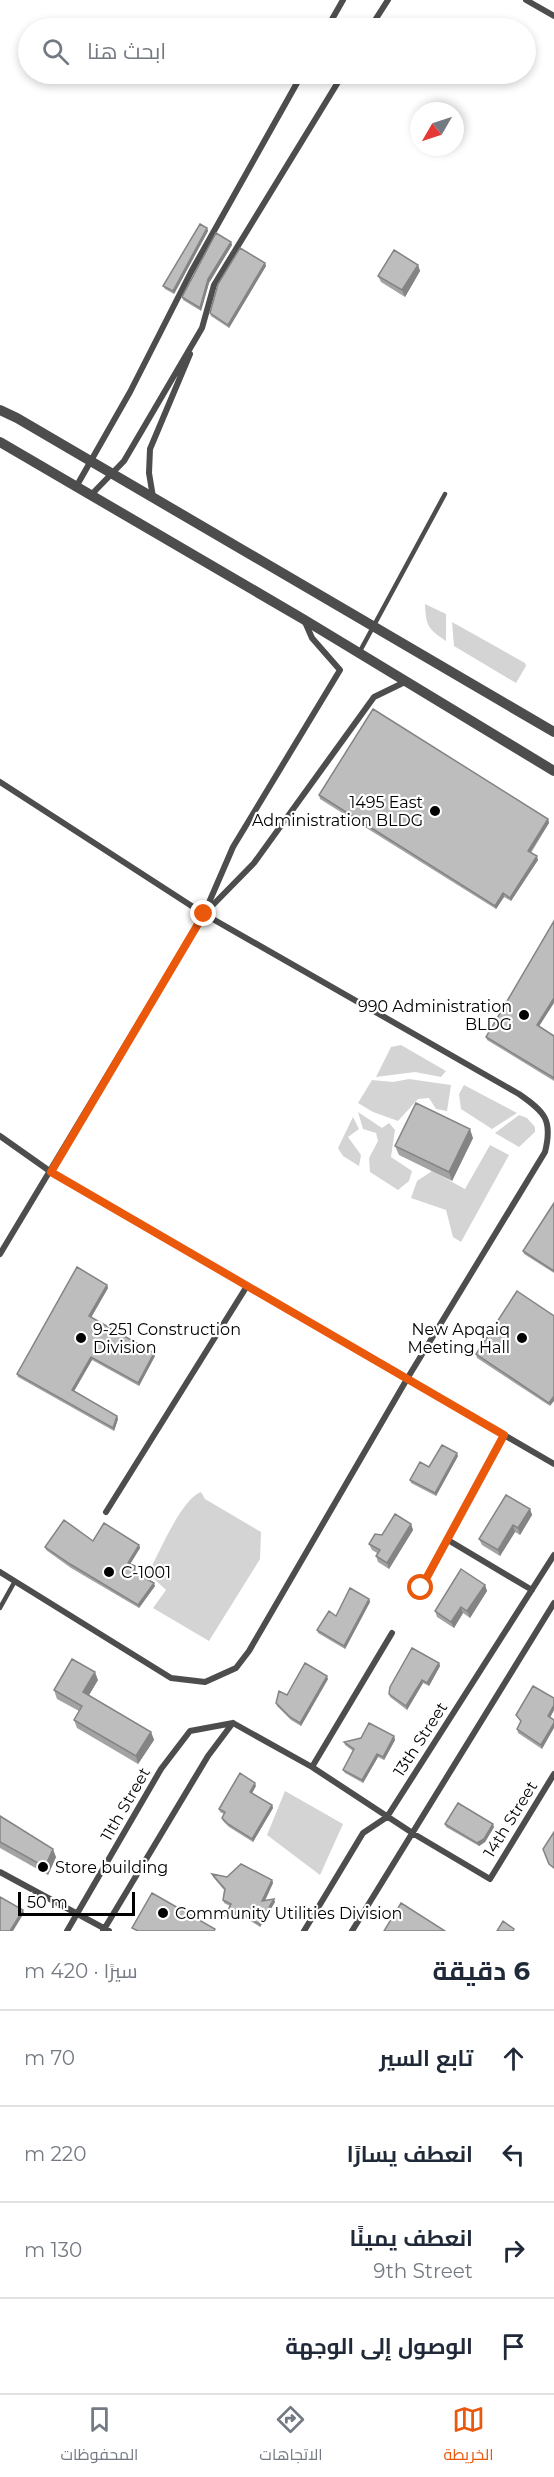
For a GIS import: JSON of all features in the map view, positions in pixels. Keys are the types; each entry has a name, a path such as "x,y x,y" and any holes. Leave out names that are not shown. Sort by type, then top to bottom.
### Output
{"street":[{"path":"333,18 343,0"},
{"path":"376,18 388,0"},
{"path":"526,0 554,16"},
{"path":"76,486 130,392 191,272 296,84"},
{"path":"153,498 149,473 150,449 202,328 214,285 337,84"},
{"path":"91,495 124,461 202,328"},
{"path":"0,410 112,473 554,732"},
{"path":"0,442 303,619 554,771"},
{"path":"0,1254 204,914 233,847 340,670 312,638 303,619"},
{"path":"204,914 254,863 374,697 407,681"},
{"path":"0,782 204,914 519,1094 540,1108 550,1132 545,1152 407,1379 249,1651 236,1668 205,1682 171,1678 0,1572"},
{"path":"0,1136 51,1172 554,1464"},
{"path":"106,1512 247,1286"},
{"path":"421,1588 504,1435"},
{"path":"448,1540 532,1590"},
{"name":"13th Street","path":"304,1931 363,1833 387,1817 554,1555"},
{"path":"352,1931 414,1834 554,1603"},
{"path":"312,1767 392,1633"},
{"path":"0,1872 106,1930 208,1756 233,1723 312,1767 414,1834"},
{"name":"11th Street","path":"67,1931 161,1769 190,1731 233,1723"},
{"name":"14th Street","path":"414,1834 490,1879 554,1774"}],"lane":[{"path":"359,653 446,494"},
{"path":"0,1608 15,1581"}],"shaded area":[{"path":"425,604 446,614 446,641 429,626"},
{"path":"452,622 525,663 526,666 516,683 454,646"},
{"path":"401,1045 446,1071 441,1077 415,1072 376,1077 391,1047"},
{"path":"409,1079 451,1085 447,1111 436,1109 429,1098 418,1099 398,1121 373,1112 358,1103 372,1080 393,1082"},
{"path":"464,1085 517,1113 492,1129 461,1109 459,1094"},
{"path":"358,1112 382,1128 389,1123 395,1130 391,1157 412,1171 409,1181 398,1190 370,1172 369,1158 378,1141 376,1133 363,1129"},
{"path":"519,1115 527,1118 535,1127 535,1132 519,1147 495,1133"},
{"path":"353,1117 359,1129 348,1137 361,1155 359,1166 343,1156 338,1148"},
{"path":"490,1145 509,1155 461,1242 453,1237 446,1210 411,1198 417,1181 432,1171 465,1189"},
{"path":"201,1492 205,1499 261,1532 260,1559 209,1641 153,1608 166,1590 148,1573 178,1516 193,1497"},
{"path":"285,1791 343,1824 320,1875 267,1835"}],"building":[{"path":"200,224 207,228 173,291 163,286"},
{"path":"216,233 231,242 208,279 200,308 182,297"},
{"path":"240,248 265,263 228,325 210,313 218,284"},
{"path":"394,250 418,265 402,290 378,276"},
{"name":"1495 East Administration BLDG","path":"373,709 548,819 528,851 537,856 510,898 503,893 495,906 319,795"},
{"name":"990 Administration BLDG","path":"554,921 554,998 537,1025 554,1036 554,1078 486,1037"},
{"path":"416,1103 470,1129 449,1172 395,1146"},
{"path":"554,1203 554,1271 523,1251"},
{"name":"9-251 Construction Division","path":"77,1267 107,1285 89,1316 154,1353 138,1383 91,1357 72,1390 117,1416 113,1428 17,1374"},
{"name":"New Apqaiq Meeting Hall","path":"517,1291 554,1316 554,1396 549,1403 476,1354"},
{"path":"442,1445 457,1453 435,1493 410,1480 420,1462 429,1467"},
{"path":"506,1495 530,1509 518,1528 513,1525 498,1550 479,1539"},
{"path":"395,1514 411,1524 387,1563 376,1556 380,1550 369,1544 375,1534 382,1535"},
{"path":"64,1520 93,1541 104,1523 139,1545 128,1563 135,1566 134,1572 154,1583 138,1605 45,1547"},
{"path":"461,1569 485,1585 467,1611 461,1607 451,1622 435,1611"},
{"path":"350,1588 369,1599 344,1646 317,1630 329,1611 336,1616"},
{"path":"412,1648 439,1663 427,1683 422,1680 406,1706 389,1694 390,1687"},
{"path":"72,1659 95,1672 83,1692 151,1732 136,1756 74,1720 82,1706 54,1690"},
{"path":"305,1663 327,1676 300,1723 276,1703 279,1691 287,1695"},
{"path":"533,1686 554,1698 554,1705 548,1716 554,1720 554,1723 541,1745 517,1729 521,1721 516,1715"},
{"path":"369,1723 394,1736 383,1757 377,1754 362,1780 343,1770 354,1749 344,1742 361,1738"},
{"path":"240,1773 255,1783 250,1792 272,1805 252,1839 228,1824 222,1818 225,1812 219,1809"},
{"path":"458,1803 493,1824 484,1839 477,1843 445,1824"},
{"path":"0,1816 53,1849 45,1867 0,1842"},
{"path":"554,1832 554,1868 549,1864 543,1849"},
{"path":"241,1864 272,1880 262,1901 274,1899 259,1924 238,1911 225,1916 231,1904 223,1900 225,1889 212,1874 227,1877"},
{"name":"Community Utilities Division","path":"152,1893 215,1929 214,1931 138,1931 132,1928"},
{"path":"0,1897 23,1910 10,1931 0,1931"},
{"path":"401,1903 445,1931 384,1931"},
{"path":"503,1921 514,1929 513,1931 497,1931"}],"place":[{"name":"1495 East Administration BLDG","path":"435,811"},
{"name":"990 Administration BLDG","path":"524,1015"},
{"name":"9-251 Construction Division","path":"81,1338"},
{"name":"New Apqaiq Meeting Hall","path":"522,1338"},
{"name":"C-1001","path":"109,1572"},
{"name":"Store building","path":"43,1867"},
{"name":"Community Utilities Division","path":"163,1913"}],"route":[{"path":"204,914 51,1172 504,1435 421,1588"}]}
